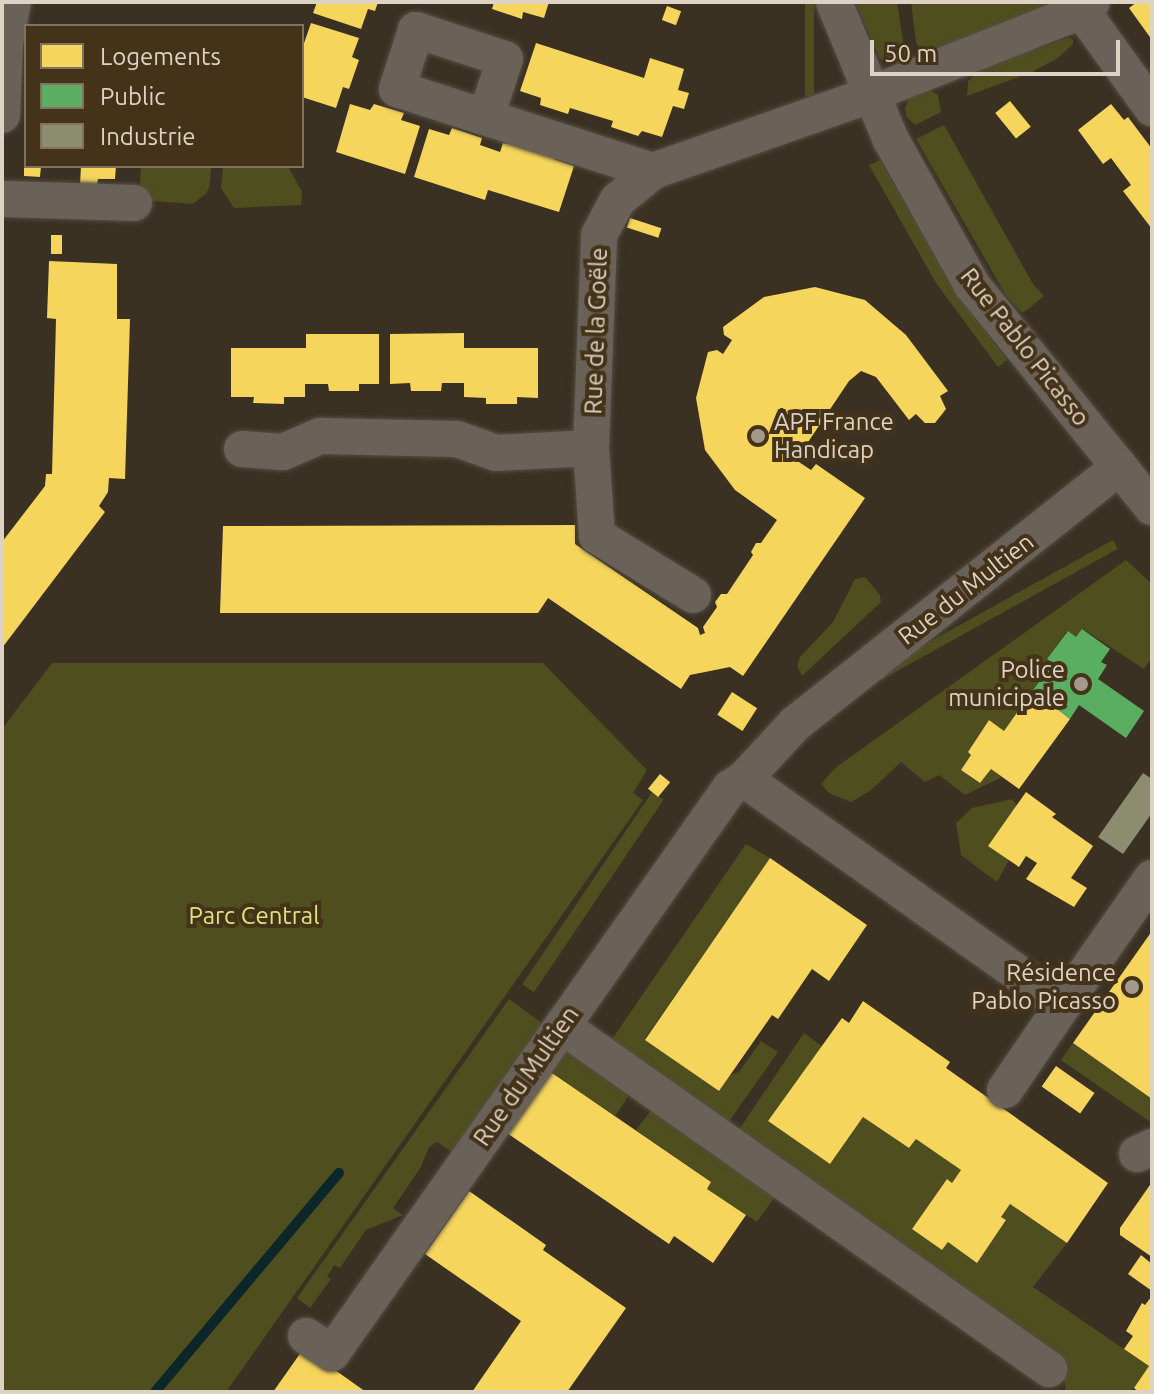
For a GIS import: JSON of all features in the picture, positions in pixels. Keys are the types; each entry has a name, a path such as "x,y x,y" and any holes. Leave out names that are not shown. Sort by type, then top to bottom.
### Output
{"street":[{"path":"2,115 5,43 13,2"},
{"name":"Rue Pablo Picasso","path":"834,2 871,93 930,215 972,285 1152,507"},
{"path":"1087,7 1152,108"},
{"name":"Rue de la Goële","path":"693,595 597,536 591,448 599,235 618,200 653,171 871,93 1087,7"},
{"path":"486,117 653,171"},
{"path":"2,199 134,203"},
{"path":"242,449 283,452 320,436 457,439 496,453 591,448"},
{"name":"Rue du Multien","path":"306,1336 332,1353 730,788 744,779 795,724 1119,467"},
{"path":"744,779 1063,1005"},
{"path":"1005,1090 1152,878"},
{"path":"562,1026 1049,1369"}],"green space":[{"path":"805,2 814,2 814,96 805,96"},
{"path":"855,2 897,2 904,47 912,62 893,66 880,59"},
{"path":"911,2 1063,2 925,60 916,42"},
{"path":"1068,38 1073,39 1073,44 1058,58 1032,72 967,96 968,81 983,67"},
{"path":"925,87 938,95 941,112 915,125 906,117 905,108 912,92"},
{"path":"944,125 1033,284 1044,296 1023,313 1007,297 916,139"},
{"path":"880,160 954,290 1007,360 998,367 936,283 869,165"},
{"path":"141,168 211,168 206,194 192,204 139,200"},
{"path":"223,168 289,168 302,192 301,205 234,208 221,188"},
{"path":"1113,540 1118,549 796,727 791,718"},
{"path":"1126,560 1152,584 1152,658 1144,669 1083,629 1076,637 1067,631 1047,659 1053,663 1004,731 989,720 968,752 971,755 961,770 979,783 991,769 1002,777 965,795 939,775 925,782 901,762 870,791 851,802 829,793 821,784 835,768"},
{"path":"865,577 880,595 881,602 802,676 797,666 800,657 833,622 855,579"},
{"name":"Parc Central","path":"52,663 543,663 647,770 633,793 643,800 226,1392 2,1392 2,729"},
{"path":"652,792 664,800 534,992 522,984"},
{"path":"1012,799 1017,805 1009,860 997,882 961,855 956,823 972,808"},
{"path":"746,844 770,858 645,1039 719,1091 730,1075 739,1072 761,1041 778,1052 725,1127 610,1042"},
{"path":"509,999 542,1023 452,1152 437,1142 429,1147 421,1167 393,1208 403,1215 366,1230 340,1268 334,1265 327,1277 331,1279 310,1308 297,1298"},
{"path":"804,1033 823,1047 768,1121 830,1164 863,1117 909,1148 916,1139 961,1170 952,1183 947,1179 912,1229 942,1250 948,1242 977,1262 1006,1221 1001,1217 1010,1204 1067,1243 1033,1287 1149,1366 1134,1388 1128,1392 1066,1392 1063,1374 736,1134"},
{"path":"1073,1043 1152,1099 1152,1123 1061,1060"},
{"path":"566,1044 633,1089 615,1116 548,1071"},
{"path":"656,1104 779,1191 757,1222 707,1189 711,1182 636,1130"}],"building: Logements":[{"path":"317,2 378,2 375,11 368,9 361,29 313,13"},
{"path":"494,2 549,2 544,18 523,12 522,19 492,9"},
{"path":"1137,2 1152,2 1152,40 1129,8"},
{"path":"667,6 681,11 676,25 662,20"},
{"path":"311,23 359,38 352,57 359,60 349,89 343,87 336,108 304,98 304,43"},
{"path":"536,43 644,78 650,58 684,69 678,90 689,93 684,109 673,106 662,137 642,131 638,136 611,127 613,121 570,108 568,114 540,105 541,98 520,91"},
{"path":"1010,101 1031,127 1016,139 995,113"},
{"path":"350,104 370,110 374,104 404,113 401,120 420,126 405,174 336,152"},
{"path":"1111,104 1124,120 1128,117 1152,149 1152,229 1123,191 1131,185 1111,158 1103,164 1078,130"},
{"path":"452,128 482,138 480,145 500,152 503,143 556,152 554,159 574,166 559,212 488,190 485,200 414,177 429,129 449,135"},
{"path":"24,168 41,168 40,177 24,176"},
{"path":"81,168 116,168 115,179 98,179 97,185 80,185"},
{"path":"630,218 661,228 658,238 627,228"},
{"path":"51,235 62,235 62,254 51,254"},
{"path":"49,261 117,264 117,319 130,319 125,479 109,478 108,492 99,506 105,512 2,648 2,542 45,486 46,474 52,474 56,319 47,318"},
{"path":"815,287 865,300 906,335 948,391 940,396 946,409 935,423 925,423 916,414 909,420 876,377 861,371 849,381 796,460 811,470 816,464 865,498 743,676 730,667 690,675 681,689 548,598 538,613 220,613 223,526 575,525 575,544 698,628 700,635 705,633 703,627 717,607 715,602 721,594 727,594 753,555 751,552 756,543 761,543 777,520 735,490 705,450 696,398 708,352 717,350 723,354 732,340 724,335 723,327 764,297"},
{"path":"464,333 464,348 538,348 538,398 517,397 517,404 486,404 486,398 464,397 464,383 442,383 441,391 411,391 410,383 390,384 390,334"},
{"path":"306,334 379,334 379,384 359,384 359,391 329,391 328,384 305,384 305,397 284,397 284,404 253,403 254,397 231,397 231,348 306,348"},
{"path":"1033,690 1070,719 1019,789 991,769 980,783 961,770 971,755 968,752 989,720 1004,731"},
{"path":"732,692 757,708 742,731 717,715"},
{"path":"660,774 670,782 658,797 648,789"},
{"path":"1026,792 1056,814 1052,817 1093,846 1071,878 1087,888 1074,907 1026,879 1037,863 1026,856 1019,867 988,846"},
{"path":"770,858 867,925 829,981 812,969 778,1019 772,1015 719,1091 645,1040"},
{"name":"Résidence Pablo Picasso","path":"1152,931 1152,1099 1073,1043"},
{"path":"863,1001 950,1062 946,1068 1108,1183 1067,1243 1010,1204 1001,1217 1006,1220 977,1263 948,1242 942,1250 912,1229 947,1179 952,1183 961,1170 916,1139 909,1148 863,1117 830,1164 768,1121 842,1018 849,1023"},
{"path":"1056,1066 1095,1093 1080,1113 1042,1086"},
{"path":"549,1071 711,1182 707,1189 746,1215 713,1263 674,1236 669,1244 507,1133"},
{"path":"1152,1182 1152,1257 1120,1235 1120,1228"},
{"path":"469,1191 546,1245 543,1250 626,1308 567,1392 472,1392 521,1321 425,1254"},
{"path":"1141,1255 1152,1264 1152,1291 1128,1274"},
{"path":"1152,1296 1152,1392 1139,1392 1134,1388 1149,1366 1124,1349 1133,1336 1126,1331 1142,1303 1145,1305"},
{"path":"304,1348 366,1392 273,1392"}],"building: Public":[{"path":"1082,629 1110,649 1101,662 1107,665 1098,679 1144,711 1126,738 1079,705 1070,719 1033,690 1053,663 1047,659 1068,631 1076,637"}],"building: Industrie":[{"path":"1143,773 1152,779 1152,813 1123,854 1098,837"}],"waterway":[{"path":"155,1392 339,1173"}],"place":[{"name":"APF France Handicap","path":"758,436"},
{"name":"Police municipale","path":"1081,684"},
{"name":"Résidence Pablo Picasso","path":"1132,987"}]}
